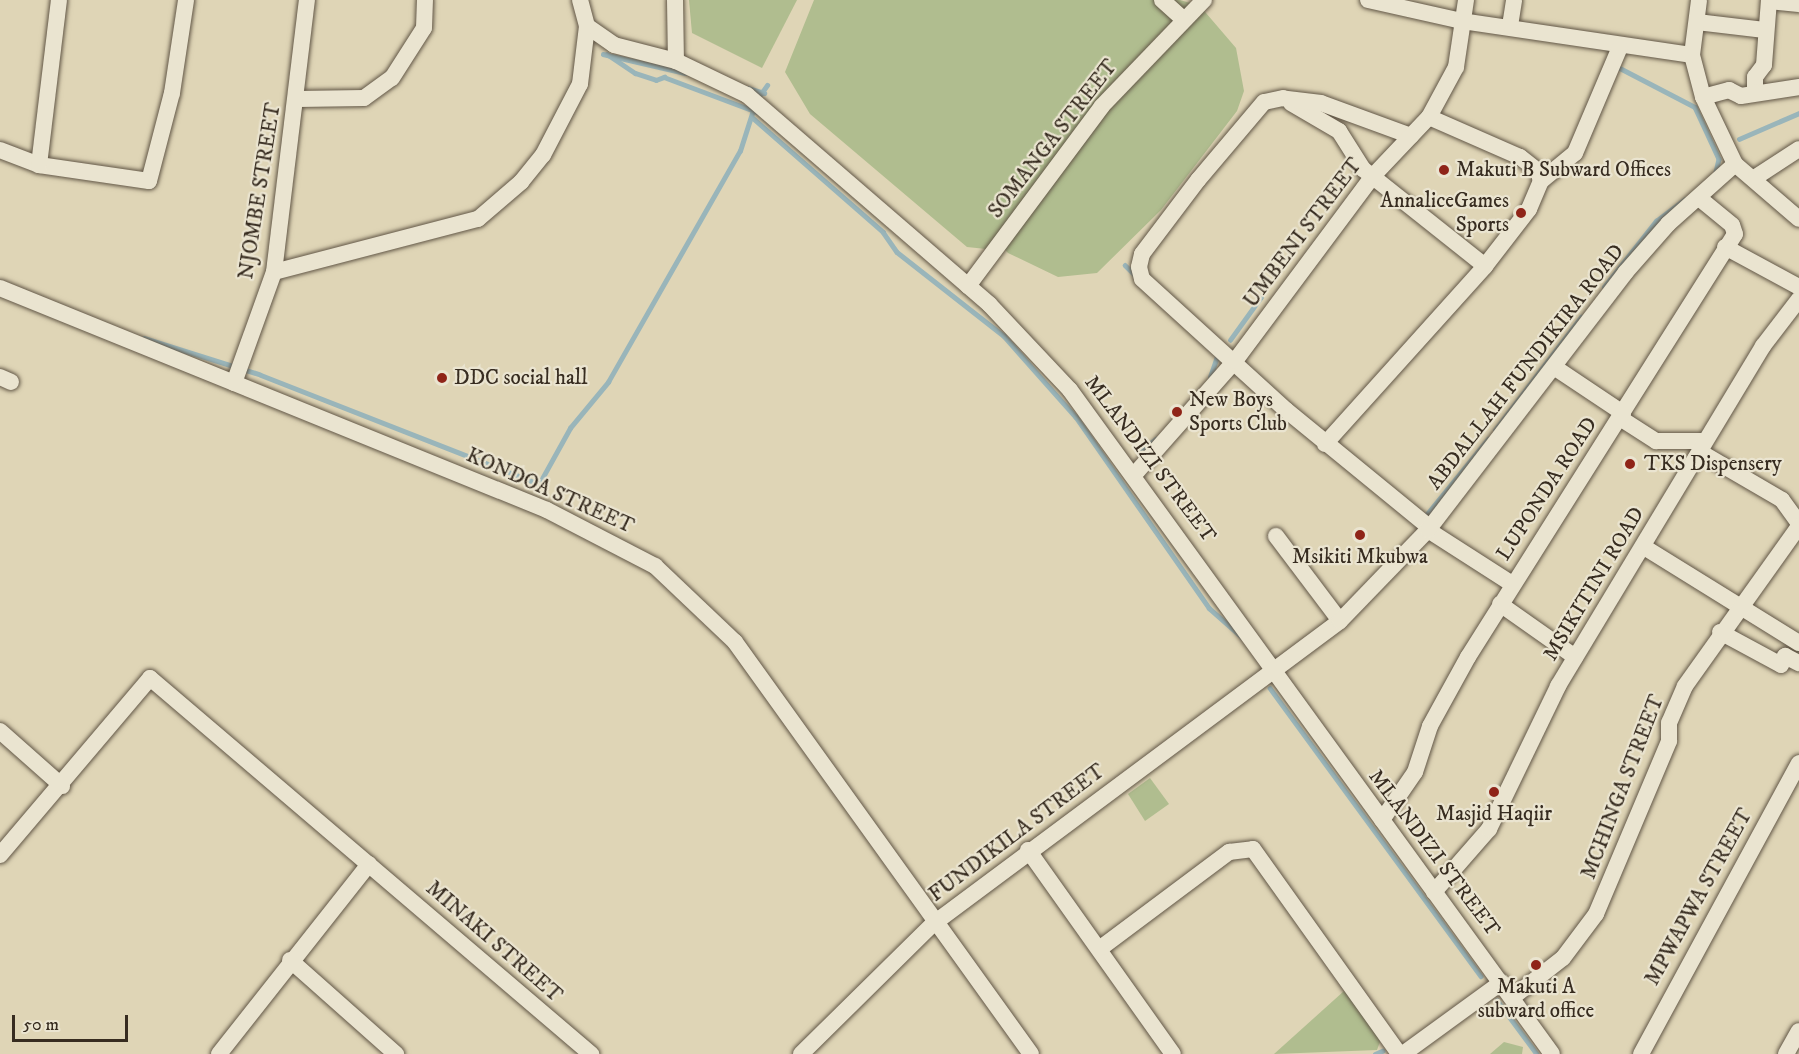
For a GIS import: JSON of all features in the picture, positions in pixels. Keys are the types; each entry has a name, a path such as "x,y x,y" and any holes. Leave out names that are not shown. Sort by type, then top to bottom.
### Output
{"street":[{"path":"39,165 59,0"},
{"path":"0,150 39,165 149,181 172,93 186,0"},
{"name":"NJOMBE STREET","path":"234,383 274,272 298,99 307,0"},
{"path":"298,99 364,98 392,78 424,28 425,0"},
{"path":"274,272 478,219 521,182 567,115 580,84 587,26 580,0"},
{"path":"675,0 676,61"},
{"path":"1162,0 1183,19"},
{"name":"SOMANGA STREET","path":"968,286 1102,106 1183,19 1204,0"},
{"path":"1368,0 1462,21 1510,26 1695,62"},
{"name":"UMBENI STREET","path":"1134,475 1234,361 1372,177 1429,117 1456,67 1466,0"},
{"path":"1510,26 1514,0"},
{"path":"1699,0 1695,62 1703,97 1735,164 1756,177 1773,201 1799,219"},
{"path":"1755,93 1755,77 1764,65 1769,0 1799,4"},
{"path":"1697,22 1765,30"},
{"name":"MLANDIZI STREET","path":"587,26 614,45 676,61 755,100 968,286 1070,390 1277,670 1382,820 1513,997 1552,1054"},
{"path":"1325,444 1485,266 1529,209 1541,182 1575,153 1620,47"},
{"path":"1703,97 1729,90 1741,96 1799,87"},
{"path":"1283,98 1339,131 1372,177 1485,266"},
{"path":"1411,136 1321,103 1283,98 1264,102 1142,254 1139,267 1142,279 1325,444 1429,529 1512,584"},
{"path":"1429,117 1520,157 1538,171 1541,182"},
{"path":"1756,177 1799,149"},
{"name":"ABDALLAH FUNDIKIRA ROAD","path":"1277,670 1340,621 1429,529 1625,273 1735,164"},
{"name":"LUPONDA ROAD","path":"1382,820 1415,772 1430,726 1512,584 1622,415 1735,234 1732,225 1699,198"},
{"path":"1725,247 1799,287"},
{"name":"KONDOA STREET","path":"0,288 547,510 655,566 735,642 934,926"},
{"name":"MSIKITINI ROAD","path":"1434,892 1470,856 1504,803 1575,657 1703,447 1799,299"},
{"path":"1554,367 1656,441 1703,447 1782,500 1799,525"},
{"name":"MCHINGA STREET","path":"1513,997 1563,958 1596,914 1669,741 1669,723 1685,686 1737,607 1799,525"},
{"path":"1276,536 1340,621"},
{"path":"1644,547 1737,607 1799,643"},
{"path":"1500,604 1575,657"},
{"path":"1720,632 1781,665 1785,656 1799,663"},
{"name":"FUNDIKILA STREET","path":"801,1054 934,926 1028,850 1277,670"},
{"name":"MINAKI STREET","path":"62,786 150,678 591,1054"},
{"path":"0,731 62,786 0,855"},
{"name":"MPWAPWA STREET","path":"1641,1054 1799,763"},
{"path":"1102,947 1229,852 1253,849 1399,1054"},
{"path":"1028,850 1102,947 1173,1054"},
{"path":"219,1054 290,960 369,864"},
{"path":"934,926 1031,1054"},
{"path":"290,960 396,1054"},
{"path":"1404,1054 1502,982"},
{"path":"1786,1054 1799,1031"}],"green space":[{"path":"689,0 797,0 762,68 692,33"},
{"path":"814,0 1180,0 1200,6 1236,48 1244,91 1237,111 1161,210 1097,273 1058,277 1008,253 994,238 986,249 967,247 810,114 785,72"},
{"path":"1150,778 1169,804 1145,821 1128,794"},
{"path":"1344,991 1381,1039 1377,1050 1274,1054"},
{"path":"1504,1042 1523,1047 1522,1054 1490,1054"}],"waterway":[{"path":"603,54 685,73"},
{"path":"607,54 635,73 656,80 664,77 757,112"},
{"path":"1616,66 1695,107 1719,159 1716,172"},
{"path":"757,99 767,85"},
{"path":"748,88 764,93"},
{"path":"261,375 539,484 570,428 608,382 740,151 754,107"},
{"path":"1739,139 1799,113"},
{"path":"753,118 883,232 897,252 1004,336 1076,417 1209,608 1242,637"},
{"path":"1604,287 1656,221 1685,199"},
{"path":"1125,265 1136,276"},
{"path":"1230,340 1261,297"},
{"path":"1495,430 1581,317"},
{"path":"144,338 259,374"},
{"path":"1210,377 1218,354"},
{"path":"1140,451 1156,439"},
{"path":"1423,519 1488,439"},
{"path":"1270,688 1481,976"},
{"path":"1497,1000 1537,1054"},
{"path":"1375,1054 1382,1051"}],"place":[{"name":"Makuti B Subward Offices","path":"1444,170"},
{"name":"AnnaliceGames Sports","path":"1521,213"},
{"name":"DDC social hall","path":"442,378"},
{"name":"New Boys Sports Club","path":"1177,412"},
{"name":"TKS Dispensery","path":"1630,464"},
{"name":"Msikiti Mkubwa","path":"1360,535"},
{"name":"Masjid Haqiir","path":"1494,792"},
{"name":"Makuti A subward office","path":"1536,965"}]}
